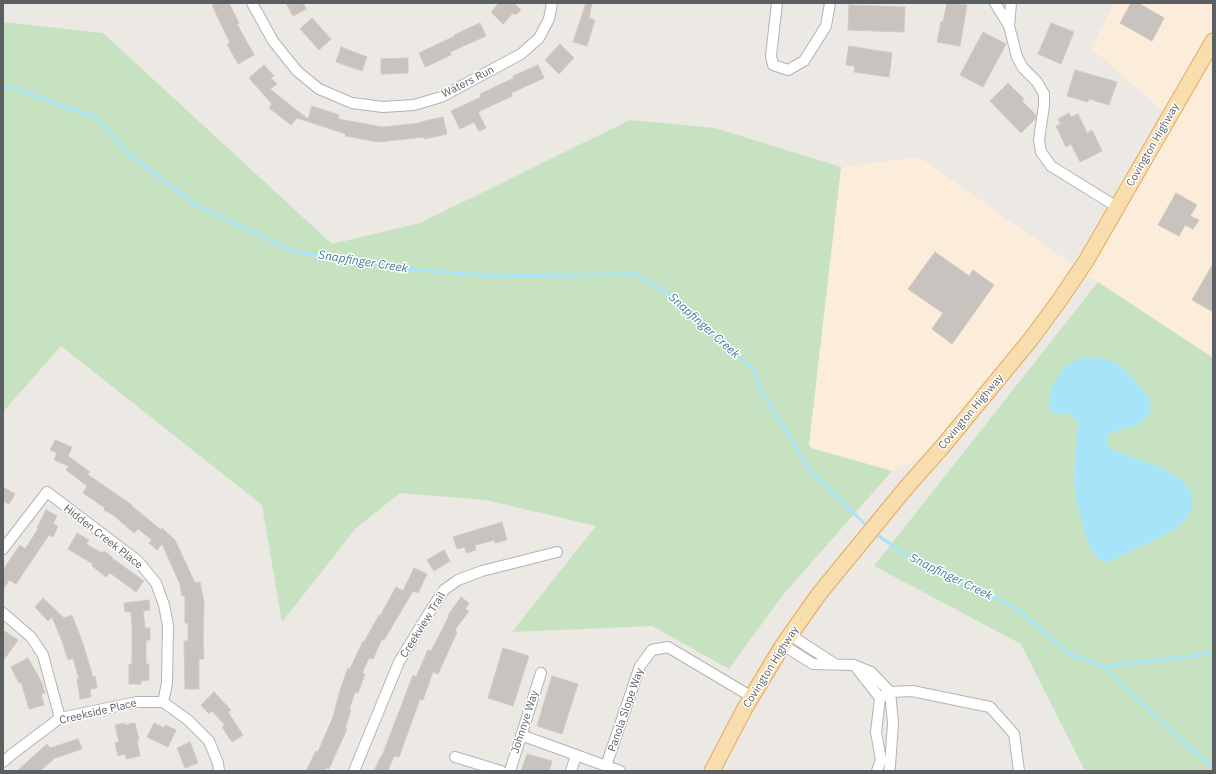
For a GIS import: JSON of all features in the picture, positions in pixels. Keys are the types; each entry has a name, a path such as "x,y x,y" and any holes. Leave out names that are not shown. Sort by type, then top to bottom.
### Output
{"main road":[{"name":"Covington Highway","path":"712,771 752,697 787,640 819,594 1031,339 1086,261 1213,41"}],"street":[{"name":"Waters Run","path":"252,3 273,41 297,71 319,89 352,103 383,107 414,104 441,97 521,54 539,38 549,20 552,3"},
{"path":"777,3 771,56 774,65 788,70 804,61 826,26 830,3"},
{"path":"995,3 1009,26 1017,57 1023,68 1037,82 1044,94 1039,140 1041,152 1051,166 1117,207"},
{"path":"1009,26 1011,3"},
{"name":"Hidden Creek Place","path":"3,549 47,492 138,561 156,583 164,605 168,626 167,683 163,702"},
{"name":"Creekview Trail","path":"354,771 399,662 444,590 458,580 482,571 557,552"},
{"path":"3,613 31,637 43,655 60,718"},
{"path":"787,640 813,664 854,665 871,672 890,692 893,723 889,771"},
{"name":"Panola Slope Way","path":"606,766 640,666 652,650 668,647 752,697"},
{"path":"854,665 880,698 876,732 881,760 877,771"},
{"name":"Johnnye Way","path":"510,771 541,673"},
{"path":"880,698 890,692 912,691 990,707 1014,734 1019,771"},
{"name":"Creekside Place","path":"3,762 10,755 60,718 137,702 163,702"},
{"path":"163,702 188,720 209,741 218,763 219,771"},
{"path":"521,735 620,771"},
{"path":"571,771 576,755"},
{"path":"455,756 501,771"}],"shaded area":[{"path":"1114,3 1213,3 1213,357 1073,266 1038,320 936,451 892,471 811,448 809,444 841,167 919,157 1073,265 1164,112 1091,48"}],"green space":[{"path":"3,22 103,33 332,244 420,223 630,120 715,128 841,167 809,444 811,448 892,471 782,596 729,669 652,626 512,632 596,526 486,500 400,493 356,528 282,622 262,505 61,346 3,412"},
{"path":"1098,282 1213,358 1213,771 1085,771 1021,644 874,566"}],"water":[{"path":"1079,358 1109,360 1123,367 1149,397 1151,407 1149,415 1136,426 1117,430 1109,434 1107,444 1113,450 1163,468 1186,484 1193,495 1191,512 1181,525 1165,535 1108,562 1098,559 1088,544 1076,500 1074,480 1078,420 1068,414 1056,414 1049,411 1051,387 1064,368"}],"building":[{"path":"217,3 229,3 239,23 237,24 254,55 238,64 227,44 230,43 212,5"},
{"path":"286,3 303,3 306,9 293,16"},
{"path":"499,3 514,3 521,10 515,15 513,13 503,24 491,12"},
{"path":"586,3 592,3 589,18 595,20 587,46 573,42"},
{"path":"947,3 967,5 960,46 937,42"},
{"path":"1131,3 1138,3 1164,18 1152,41 1120,23"},
{"path":"849,5 905,7 904,32 848,30"},
{"path":"312,18 331,39 319,50 300,29"},
{"path":"480,23 486,36 450,52 451,55 425,67 419,53"},
{"path":"1051,23 1074,32 1061,64 1038,54"},
{"path":"983,32 1006,44 983,87 960,75"},
{"path":"560,44 574,58 559,74 545,60"},
{"path":"849,46 892,53 889,77 854,72 855,66 846,65"},
{"path":"341,47 367,57 362,71 336,62"},
{"path":"408,58 408,73 381,74 381,59"},
{"path":"264,65 274,76 271,78 277,84 270,89 308,119 312,106 339,115 338,119 382,127 421,123 420,122 443,117 447,134 424,139 424,137 379,142 345,136 346,134 297,118 291,125 269,108 272,104 249,78"},
{"path":"538,65 544,78 511,93 512,96 478,112 486,128 479,131 474,122 460,129 451,111 481,97 480,94 514,78 513,76"},
{"path":"1075,70 1117,82 1109,105 1089,99 1088,102 1067,96"},
{"path":"1008,83 1024,99 1022,101 1036,115 1036,118 1021,133 990,101"},
{"path":"1069,113 1071,117 1078,114 1087,133 1092,130 1102,151 1080,162 1071,144 1066,147 1056,126 1061,124 1058,119"},
{"path":"1176,193 1197,205 1190,216 1199,220 1193,229 1185,225 1179,236 1158,225"},
{"path":"935,252 969,276 973,270 994,285 952,344 932,329 943,313 908,289"},
{"path":"1213,264 1213,312 1192,300"},
{"path":"55,440 72,447 68,456 90,472 87,474 132,505 175,540 195,583 200,582 204,603 204,659 199,659 199,689 185,689 184,641 188,641 188,623 185,623 185,596 182,596 180,584 162,544 157,550 149,543 152,540 138,529 134,533 113,515 104,510 105,508 83,493 87,486 66,470 69,466 54,460 57,453 50,450"},
{"path":"3,487 15,494 9,504 3,501"},
{"path":"46,510 57,516 53,524 58,526 53,537 49,535 16,584 9,580 3,590 3,570 20,545 25,549 38,529 37,528"},
{"path":"502,522 507,540 495,543 495,540 475,545 476,550 466,553 465,547 457,549 453,537"},
{"path":"77,533 89,540 86,544 102,553 104,551 144,581 136,592 110,573 106,577 92,566 93,564 68,549"},
{"path":"444,550 450,561 434,571 427,560"},
{"path":"414,568 427,574 418,593 413,591 384,640 382,639 373,659 369,658 362,673 365,674 358,693 355,692 349,710 351,710 345,729 347,729 329,769 326,768 324,771 306,771 316,751 318,752 333,717 348,668 350,669 363,641 364,642 379,615 380,616 396,587 403,591"},
{"path":"461,597 469,603 465,609 469,611 455,630 457,632 438,674 433,672 423,700 420,699 399,757 394,756 388,771 374,771 382,756 413,675 416,677 428,650 431,651 449,616 448,615"},
{"path":"43,598 64,618 72,615 93,677 95,676 97,688 90,689 91,697 80,699 77,679 79,679 73,658 68,660 52,617 48,621 35,607"},
{"path":"149,600 150,610 143,611 145,628 150,628 150,640 146,640 146,664 149,664 149,680 141,681 141,684 129,684 129,664 132,664 132,623 131,612 125,612 124,603"},
{"path":"3,630 18,640 3,661"},
{"path":"503,648 529,656 513,706 488,698"},
{"path":"28,658 42,683 45,693 41,694 44,705 29,709 21,682 19,683 11,667"},
{"path":"552,676 578,684 562,734 537,726"},
{"path":"214,692 231,710 228,712 243,735 232,742 222,727 225,725 212,711 209,714 201,705"},
{"path":"124,723 124,725 135,723 139,740 137,741 140,756 126,759 125,754 118,756 115,743 119,742 115,725"},
{"path":"154,723 164,728 165,725 176,730 168,747 147,737"},
{"path":"78,739 82,749 55,758 40,771 17,771 47,744 50,748"},
{"path":"190,742 198,763 185,768 177,748"},
{"path":"527,754 552,761 549,771 521,771"}],"waterway":[{"name":"Snapfinger Creek","path":"3,87 19,90 97,118 128,153 196,205 293,251 379,267 494,276 634,274 675,297 754,370 761,391 811,472 868,527"},
{"name":"Snapfinger Creek","path":"875,533 914,561 1014,607 1070,654 1104,667 1213,653"},
{"path":"1104,667 1181,740 1213,767"}]}
